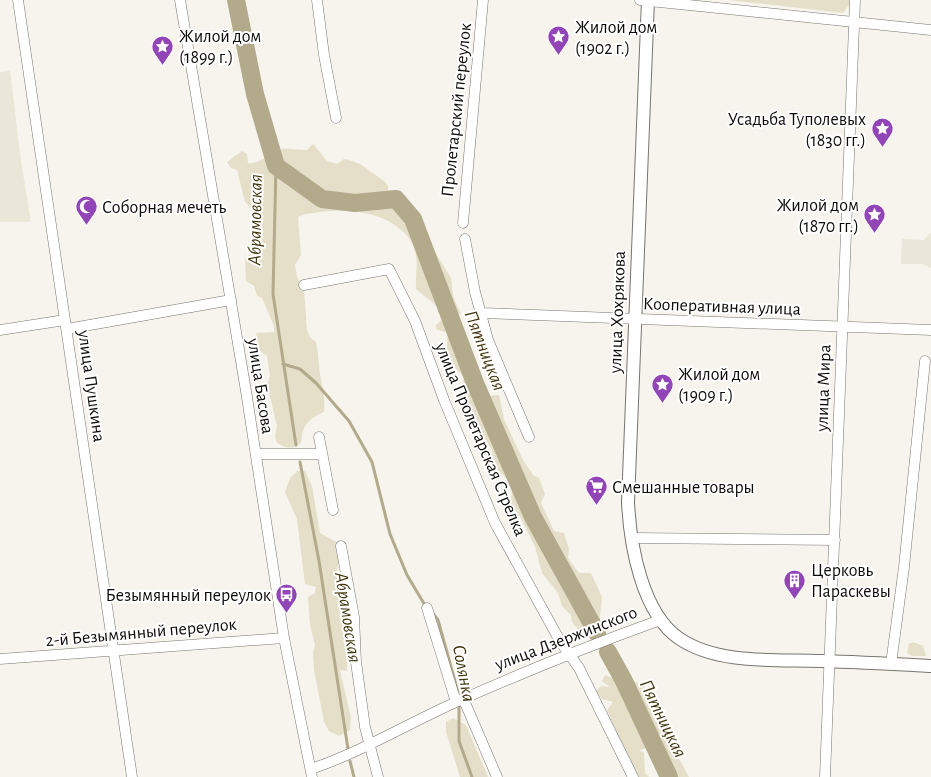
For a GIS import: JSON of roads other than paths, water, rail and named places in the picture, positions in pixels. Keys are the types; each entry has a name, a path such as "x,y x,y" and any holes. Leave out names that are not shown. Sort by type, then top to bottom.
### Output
{"main road":[{"name":"улица Хохрякова","path":"645,0 628,482 631,538 647,592 660,620"},
{"name":"улица Дзержинского","path":"660,620 681,640 706,651 739,657 931,666"}],"street":[{"name":"улица Пушкина","path":"18,0 132,777"},
{"name":"улица Басова","path":"180,0 231,300 284,638 312,773"},
{"path":"317,0 324,55 336,118"},
{"name":"Пролетарский переулок","path":"463,223 483,0"},
{"path":"645,0 931,30"},
{"name":"улица Мира","path":"825,777 831,662 841,327 855,0"},
{"path":"465,239 475,292 488,340 529,437"},
{"name":"улица Пролетарская Стрелка","path":"304,285 389,269 415,321 444,400 495,523 560,641 583,675 633,777"},
{"path":"0,330 66,325 231,300"},
{"name":"Кооперативная улица","path":"482,313 931,330"},
{"path":"890,664 903,575 925,361"},
{"path":"319,437 333,510"},
{"path":"256,454 322,454"},
{"path":"631,538 834,540"},
{"path":"341,546 354,617 356,662 368,743 378,777"},
{"path":"427,608 459,700 497,777"},
{"name":"улица Дзержинского","path":"312,773 368,743 459,700 568,653 660,620"},
{"name":"2-й Безымянный переулок","path":"0,659 114,652 196,643 284,638"}],"waterway":[{"name":"Пятницкая","path":"236,0 255,94 276,166 322,199 355,203 396,199 413,219 475,383 533,517 597,633"},
{"name":"Абрамовская","path":"276,166 273,294 296,445"},
{"path":"283,364 300,369 316,383 349,421 372,462 390,534 407,575 426,607"},
{"name":"Абрамовская","path":"300,462 319,561 348,749"},
{"name":"Солянка","path":"431,611 438,620 459,696"},
{"name":"Пятницкая","path":"608,652 623,679 669,777"},
{"name":"Солянка","path":"459,702 459,741 472,777"},
{"name":"Абрамовская","path":"350,761 354,777"}],"place":[{"name":"Жилой дом (1902 г.)","path":"559,56"},
{"name":"Жилой дом (1899 г.)","path":"163,65"},
{"name":"Усадьба Туполевых (1830 гг.)","path":"882,148"},
{"name":"Соборная мечеть","path":"86,226"},
{"name":"Жилой дом (1870 гг.)","path":"875,234"},
{"name":"Жилой дом (1909 г.)","path":"662,403"},
{"name":"Смешанные товары","path":"596,506"},
{"name":"Церковь Параскевы","path":"795,599"},
{"name":"Безымянный переулок","path":"287,614"}]}
